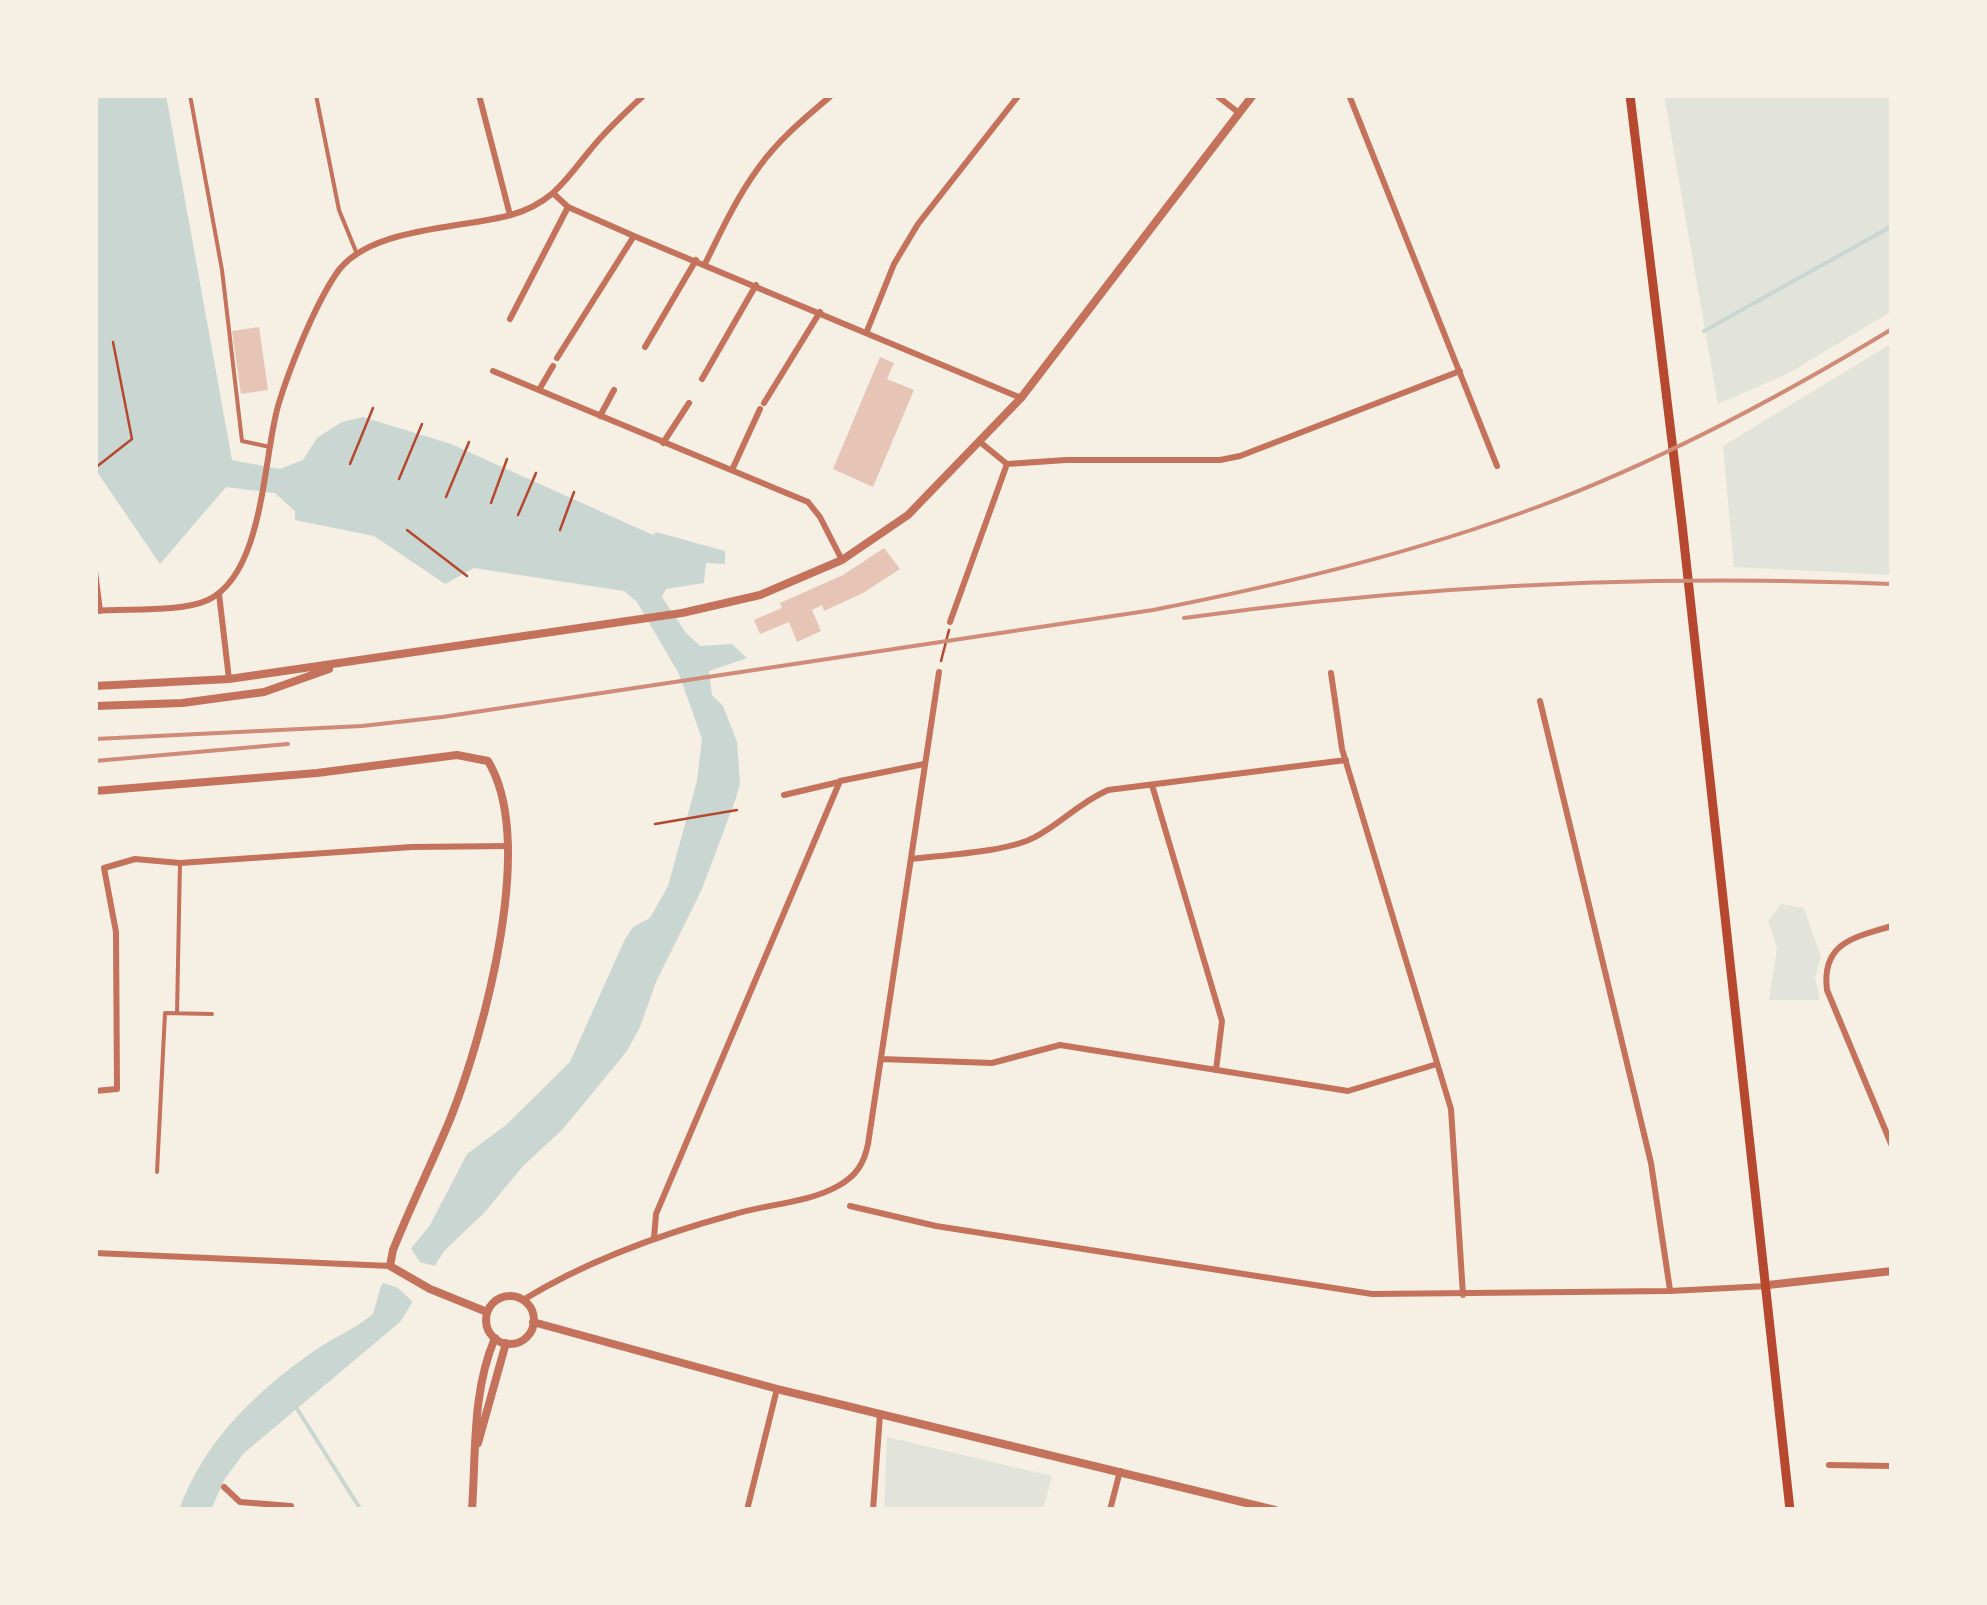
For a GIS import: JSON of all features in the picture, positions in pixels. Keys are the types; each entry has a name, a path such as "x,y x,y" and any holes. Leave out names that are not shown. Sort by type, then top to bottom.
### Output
{"main road":[{"path":"1630,95 1768,1286 1790,1510"}],"street":[{"path":"479,95 510,215"},
{"path":"705,264 759,166 787,134 832,95"},
{"path":"867,332 894,264 918,224 1019,95"},
{"path":"1216,95 1240,114"},
{"path":"95,686 229,679 682,614 760,595 842,560 908,515 1021,398 1253,95"},
{"path":"1349,95 1497,466"},
{"path":"95,571 97,611 188,606 219,594 232,581 248,548 282,393 339,270 382,240 510,215 554,194 642,96"},
{"path":"554,194 568,207 634,236 1021,398"},
{"path":"510,318 568,207"},
{"path":"539,390 634,236"},
{"path":"646,346 696,260"},
{"path":"702,379 756,285"},
{"path":"732,470 762,406 820,312"},
{"path":"494,371 808,502 842,560"},
{"path":"980,442 1007,464 1220,460 1460,372"},
{"path":"600,416 614,390"},
{"path":"663,443 689,403"},
{"path":"950,622 1007,464"},
{"path":"219,594 229,679"},
{"path":"95,706 182,703 264,692 342,664"},
{"path":"523,1300 531,1310 533,1322 527,1336 514,1343 494,1338 487,1326 487,1312 502,1297 523,1300 549,1284 654,1238 823,1193 846,1181 864,1160 939,672"},
{"path":"1332,673 1346,760 1451,1109 1463,1295"},
{"path":"1540,701 1651,1162 1670,1291"},
{"path":"95,791 317,773 457,755 488,761 497,778 509,846 501,924 471,1060 452,1115 393,1250 390,1266"},
{"path":"911,860 1019,844 1037,837 1082,802 1108,790 1346,760"},
{"path":"784,794 924,764"},
{"path":"654,1238 656,1214 840,781"},
{"path":"1152,785 1222,1021 1216,1070"},
{"path":"95,1091 117,1090 116,932 104,868 136,859 180,862 412,847 509,846"},
{"path":"1892,926 1846,942 1827,964 1827,990 1892,1146"},
{"path":"881,1059 992,1063 1060,1045 1348,1091 1437,1064"},
{"path":"1878,1112 1889,1109"},
{"path":"850,1206 936,1226 1372,1294 1670,1291 1768,1286 1892,1271"},
{"path":"95,1253 390,1266 427,1287 487,1312"},
{"path":"533,1322 777,1389 1275,1510"},
{"path":"472,1510 476,1417 494,1338"},
{"path":"476,1452 506,1343"},
{"path":"747,1510 777,1389"},
{"path":"873,1510 880,1414"},
{"path":"1829,1466 1892,1466"},
{"path":"1110,1510 1120,1472"},
{"path":"224,1487 240,1502 291,1506 290,1510"}],"lane":[{"path":"190,95 222,270 242,441 270,450"},
{"path":"316,95 339,210 357,254"},
{"path":"178,1014 180,862"},
{"path":"158,1172 165,1013 212,1014"}],"path":[{"path":"95,468 132,439 113,342"},
{"path":"350,464 373,408"},
{"path":"399,478 422,424"},
{"path":"446,496 470,442"},
{"path":"491,502 507,459"},
{"path":"518,515 536,473"},
{"path":"560,530 574,492"},
{"path":"407,530 467,576"},
{"path":"939,672 950,622"},
{"path":"655,824 738,810"}],"shaded area":[{"path":"95,95 166,95 232,460 280,469 303,460 317,438 342,422 363,417 451,444 653,535 656,532 725,551 725,564 706,563 704,583 666,589 662,597 686,633 700,646 732,644 747,658 709,671 712,695 723,706 737,742 740,783 702,889 627,1051 562,1130 444,1251 400,1322 244,1453 224,1480 211,1510 179,1510 217,1440 272,1383 373,1314 381,1286 430,1225 467,1154 506,1125 570,1062 624,941 633,927 650,918 668,886 697,781 702,739 679,674 637,602 624,591 474,568 445,584 374,536 295,520 295,511 275,493 226,487 160,564 95,469"},
{"path":"1664,95 1892,95 1892,311 1789,373 1718,404"},
{"path":"1892,343 1892,575 1734,567 1723,446"},
{"path":"1781,904 1804,908 1821,957 1815,977 1820,1000 1769,1000 1777,948 1768,921"},
{"path":"887,1437 1052,1476 1043,1510 884,1510"}],"pier":[{"path":"408,1244 420,1262 435,1266 415,1304 398,1288 381,1282"}],"building":[{"path":"259,327 268,390 241,394 232,331"},
{"path":"880,357 894,363 887,379 914,390 873,487 833,469"},
{"path":"884,548 900,569 863,593 824,611 822,605 812,610 821,631 797,642 789,622 760,634 754,620 782,608 780,603 843,575"}],"waterway":[{"path":"1704,331 1892,226"},
{"path":"294,1404 361,1510"}],"railway":[{"path":"95,739 362,726 442,717 1153,610 1251,589 1445,538 1586,488 1720,426 1892,329"},
{"path":"1184,618 1360,597 1537,585 1714,580 1892,584"},
{"path":"95,761 288,744"}]}
